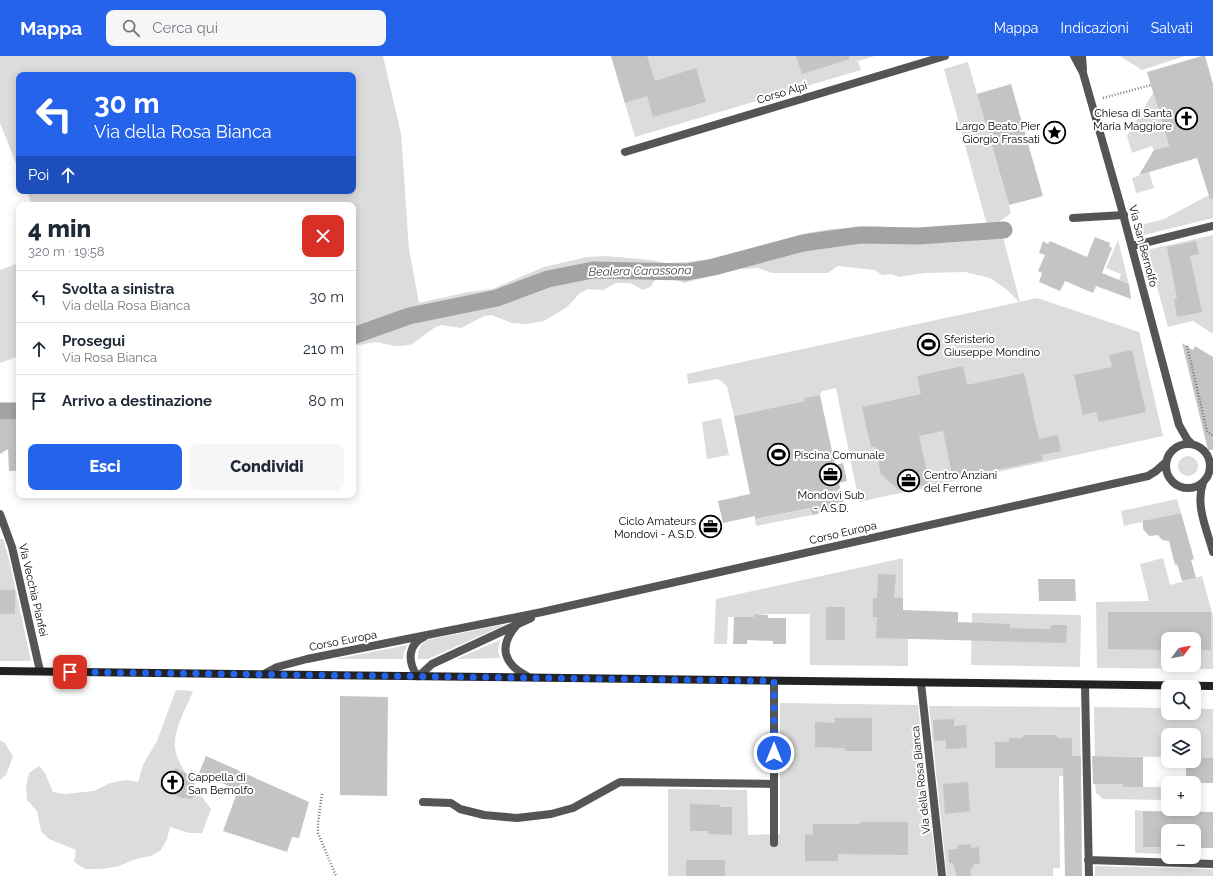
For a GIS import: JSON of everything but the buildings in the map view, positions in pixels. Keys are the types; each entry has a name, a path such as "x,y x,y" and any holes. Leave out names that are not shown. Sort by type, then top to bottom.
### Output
{"main road":[{"path":"0,671 527,676 774,681 1213,686"}],"street":[{"name":"Corso Alpi","path":"625,152 945,56"},
{"name":"Via San Bernolfo","path":"1074,56 1083,73 1124,215 1178,425 1179,434 1174,448"},
{"name":"Via San Bernolfo","path":"1082,56 1083,73"},
{"path":"1073,218 1124,215"},
{"path":"1132,246 1213,226"},
{"name":"Via San Bernolfo","path":"1178,425 1192,444"},
{"path":"1174,448 1184,444 1192,444 1210,455 1211,469 1202,483 1199,497 1213,552"},
{"name":"Corso Europa","path":"1148,476 1166,462 1174,448"},
{"path":"1166,462 1166,473 1170,480"},
{"name":"Corso Europa","path":"264,674 291,663 542,612 1148,476 1163,477 1176,485 1185,488"},
{"path":"1185,488 1196,487 1202,483"},
{"path":"1185,488 1196,497 1200,505"},
{"name":"Via Vecchia Pianfei","path":"0,514 12,547 40,671"},
{"name":"Corso Europa","path":"428,635 416,642 410,654 412,668 418,676 432,664 542,612"},
{"path":"518,624 509,635 506,644 506,654 513,668 527,676"},
{"path":"774,681 774,843"},
{"name":"Via della Rosa Bianca","path":"921,683 942,876"},
{"path":"1085,685 1089,876"},
{"path":"422,802 451,803 460,809 484,815 517,818 562,812 585,802 620,782 774,784"},
{"path":"1088,860 1213,864"}],"path":[{"path":"1103,98 1151,85"},
{"path":"1187,346 1205,428 1213,436"},
{"path":"840,509 841,513"},
{"path":"322,794 318,833 336,876"}],"shaded area":[{"path":"0,56 383,56 401,134 409,249 419,303 468,292 492,289 544,267 587,257 606,256 651,260 665,263 686,262 709,259 812,232 832,229 873,226 913,229 987,225 944,69 968,62 1011,213 999,222 1020,302 1037,298 1139,332 1163,436 859,502 836,388 822,391 820,395 804,398 805,401 734,416 727,386 718,379 688,384 687,374 1019,302 1006,289 990,278 965,272 924,273 899,277 892,274 882,275 875,270 838,266 828,273 772,273 758,268 739,269 684,283 671,277 657,278 650,287 643,290 630,283 616,283 603,290 588,289 580,293 567,307 544,321 526,324 512,323 491,315 484,316 461,328 441,325 434,328 412,344 395,346 376,342 356,345 356,202 31,202 28,194 356,194 356,72 16,72 16,163 0,123"},
{"path":"611,56 875,56 858,61 861,70 635,137"},
{"path":"1120,56 1185,56 1142,70"},
{"path":"1153,93 1169,146 1154,150 1152,146 1132,153 1127,136"},
{"path":"1149,172 1154,188 1136,193 1132,178"},
{"path":"1213,193 1213,218 1144,235 1141,225 1164,219"},
{"path":"1213,235 1213,334 1193,321 1168,327 1147,250"},
{"path":"1118,240 1129,284 1119,280 1121,274 1106,268"},
{"path":"16,264 16,357 0,363 0,270"},
{"path":"16,406 16,419 0,420 0,407"},
{"path":"721,418 729,455 707,459 702,422"},
{"path":"1188,456 1195,459 1198,466 1195,473 1188,476 1181,473 1178,466 1181,459"},
{"path":"1177,499 1181,513 1124,526 1121,511"},
{"path":"810,508 812,515 756,526 755,519"},
{"path":"0,539 3,539 9,559 31,661 0,661"},
{"path":"903,558 903,598 873,598 873,616 877,617 877,638 908,638 908,666 810,665 810,614 754,614 754,617 728,617 727,644 714,644 716,599"},
{"path":"1163,558 1170,585 1202,576 1213,616 1213,669 1201,669 1201,632 1161,632 1161,669 1097,668 1096,602 1149,601 1140,564"},
{"path":"972,613 1081,615 1080,667 971,665"},
{"path":"507,624 428,659 418,659 420,648 427,640"},
{"path":"500,640 498,651 500,658 456,659"},
{"path":"408,645 404,652 403,659 335,659"},
{"path":"176,690 193,691 179,725 175,739 175,746 176,753 183,770 211,809 202,833 189,833 170,827 167,839 161,850 151,856 136,859 119,866 102,869 85,869 74,862 76,850 49,839 41,831 37,811 27,800 26,787 29,773 39,766 45,773 53,792 65,794 94,791 110,783 125,780 138,782 143,765 157,741"},
{"path":"780,703 918,705 937,876 668,876 668,789 747,790 748,835 780,834"},
{"path":"929,706 1080,707 1081,776 1059,776 1060,868 1053,868 1053,876 947,876"},
{"path":"1094,707 1161,708 1161,720 1201,720 1201,709 1213,709 1213,758 1201,757 1201,728 1161,728 1161,757 1095,756"},
{"path":"0,740 5,743 13,757 6,775 0,780"},
{"path":"1095,784 1123,784 1123,787 1161,787 1161,800 1103,799 1096,793"},
{"path":"1135,810 1143,811 1143,847 1161,847 1161,854 1135,853"},
{"path":"1095,866 1213,869 1213,876 1095,876"}],"waterway":[{"name":"Bealera Carassona","path":"356,335 409,316 497,298 548,279 593,270 687,272 714,267 803,243 860,235 919,236 1004,230"},
{"name":"Bealera Carassona","path":"0,411 16,411"}],"place":[{"name":"Chiesa di Santa Maria Maggiore","path":"1187,119"},
{"name":"Largo Beato Pier Giorgio Frassati","path":"1055,132"},
{"name":"Sferisterio Giuseppe Mondino","path":"929,345"},
{"name":"Piscina Comunale","path":"778,455"},
{"name":"Mondovì Sub - A.S.D.","path":"831,475"},
{"name":"Centro Anziani del Ferrone","path":"908,481"},
{"name":"Ciclo Amateurs Mondovì - A.S.D.","path":"711,527"},
{"name":"Cappella di San Bernolfo","path":"173,783"}],"route":[{"path":"70,672 527,676 774,681 774,753"}]}
